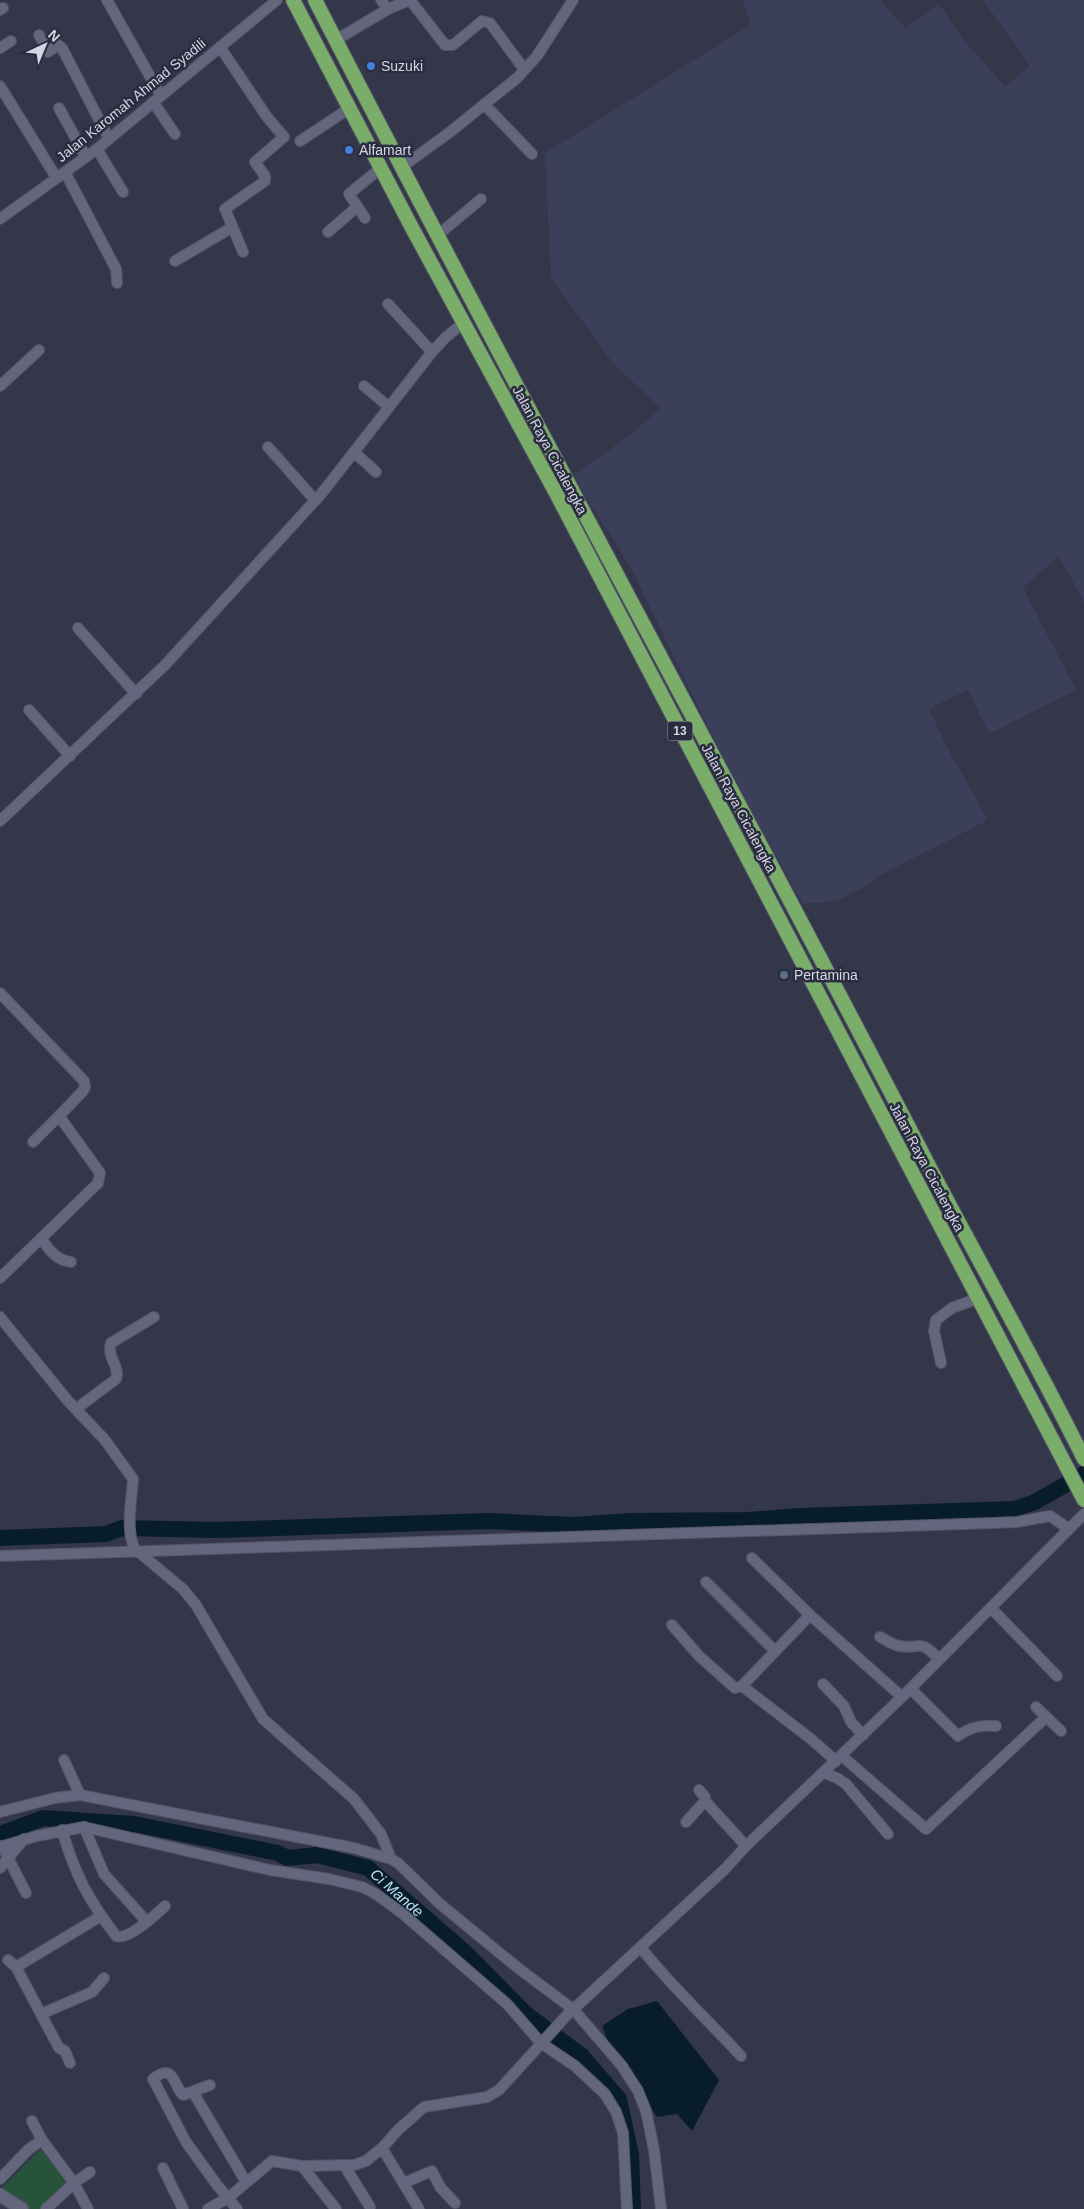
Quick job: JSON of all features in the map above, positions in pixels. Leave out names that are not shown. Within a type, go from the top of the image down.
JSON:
[{"type":"highway","name":"Jalan Raya Cicalengka","points":[[293,0],[382,167],[411,226],[557,495],[1082,1495]]},
{"type":"highway","name":"Jalan Raya Cicalengka","points":[[315,0],[1082,1456]]},
{"type":"highway","points":[[411,226],[429,217]]},
{"type":"street","points":[[108,0],[175,134]]},
{"type":"street","name":"Jalan Karomah Ahmad Syadili","points":[[0,219],[97,149],[277,0]]},
{"type":"street","points":[[381,0],[388,9]]},
{"type":"street","points":[[336,40],[388,9],[410,0],[445,45],[448,46],[453,45],[482,21],[490,23],[524,69]]},
{"type":"street","points":[[402,167],[517,78],[537,56],[573,0]]},
{"type":"street","points":[[39,35],[48,52],[58,45],[62,48],[109,139]]},
{"type":"street","points":[[0,48],[11,41]]},
{"type":"street","points":[[220,47],[284,137],[255,162],[265,176],[265,181],[225,209],[231,228],[243,252]]},
{"type":"street","points":[[2,93],[60,174],[116,269],[117,282]]},
{"type":"street","points":[[484,104],[532,154]]},
{"type":"street","points":[[59,108],[86,157]]},
{"type":"street","points":[[300,141],[350,108]]},
{"type":"street","points":[[97,149],[123,192]]},
{"type":"street","points":[[365,218],[349,194],[382,167]]},
{"type":"street","points":[[438,235],[481,199]]},
{"type":"street","points":[[328,232],[357,207]]},
{"type":"street","points":[[175,261],[231,228]]},
{"type":"street","points":[[388,304],[432,352]]},
{"type":"street","points":[[0,821],[136,694],[315,500],[432,352],[463,323]]},
{"type":"street","points":[[0,386],[39,350]]},
{"type":"street","points":[[364,386],[389,407]]},
{"type":"street","points":[[268,447],[315,500]]},
{"type":"street","points":[[354,452],[376,472]]},
{"type":"street","points":[[78,628],[136,694]]},
{"type":"street","points":[[29,710],[70,756]]},
{"type":"street","points":[[0,994],[84,1081],[85,1087],[83,1091],[33,1142]]},
{"type":"street","points":[[0,1278],[94,1187],[99,1178],[100,1172],[59,1116]]},
{"type":"street","points":[[42,1238],[51,1253],[60,1260],[71,1262]]},
{"type":"street","points":[[941,1363],[934,1331],[936,1320],[952,1308],[979,1298]]},
{"type":"street","points":[[0,1317],[76,1409],[105,1440],[132,1479],[129,1505],[135,1548],[183,1589],[196,1605],[263,1719],[354,1799],[381,1834],[391,1859],[439,1903],[570,2012],[622,2066],[638,2091],[646,2110],[654,2150],[661,2209]]},
{"type":"street","points":[[76,1409],[116,1379],[118,1372],[110,1354],[111,1343],[154,1317]]},
{"type":"street","points":[[208,2209],[228,2198],[272,2161],[302,2166],[354,2165],[366,2161],[382,2148],[399,2128],[424,2107],[487,2097],[499,2090],[570,2012],[725,1869],[746,1846],[839,1759],[1084,1514]]},
{"type":"street","points":[[0,1556],[135,1548],[993,1523],[1017,1522],[1048,1516],[1054,1517],[1069,1529]]},
{"type":"street","points":[[752,1558],[810,1615],[902,1697]]},
{"type":"street","points":[[706,1582],[775,1652]]},
{"type":"street","points":[[991,1608],[1057,1676]]},
{"type":"street","points":[[672,1625],[699,1656],[732,1688],[742,1686],[810,1615]]},
{"type":"street","points":[[880,1637],[897,1646],[920,1644],[926,1646],[940,1660]]},
{"type":"street","points":[[822,1684],[844,1706],[852,1722],[863,1735]]},
{"type":"street","points":[[742,1686],[839,1759],[926,1829],[1046,1717]]},
{"type":"street","points":[[911,1689],[958,1736],[977,1727],[996,1726]]},
{"type":"street","points":[[1036,1707],[1061,1731]]},
{"type":"street","points":[[64,1760],[80,1795]]},
{"type":"street","points":[[824,1773],[838,1778],[846,1784],[888,1834]]},
{"type":"street","points":[[699,1790],[705,1797],[705,1801],[746,1846]]},
{"type":"street","points":[[0,1812],[55,1798],[80,1795],[354,1848],[391,1859]]},
{"type":"street","points":[[686,1822],[705,1801]]},
{"type":"street","points":[[84,1827],[104,1874],[146,1922]]},
{"type":"street","points":[[26,1893],[1,1847],[24,1839],[84,1827],[270,1870],[329,1879],[362,1887],[376,1894],[403,1914],[507,2004],[542,2042],[590,2078],[605,2094],[616,2112],[623,2133],[627,2209]]},
{"type":"street","points":[[62,1830],[78,1879],[116,1936],[122,1938],[165,1906]]},
{"type":"street","points":[[0,1868],[24,1839]]},
{"type":"street","points":[[70,2063],[64,2051],[59,2048],[12,1964],[101,1916]]},
{"type":"street","points":[[641,1948],[676,1990],[701,2013],[741,2056]]},
{"type":"street","points":[[41,2014],[92,1992],[104,1978]]},
{"type":"street","points":[[210,2085],[183,2095],[174,2078],[169,2073],[154,2079],[186,2142],[237,2209]]},
{"type":"street","points":[[193,2092],[246,2182]]},
{"type":"street","points":[[32,2122],[42,2140],[74,2183],[88,2209]]},
{"type":"street","points":[[0,2179],[30,2148],[42,2140]]},
{"type":"street","points":[[382,2148],[418,2209]]},
{"type":"street","points":[[344,2165],[370,2207]]},
{"type":"street","points":[[302,2166],[331,2207]]},
{"type":"street","points":[[163,2168],[183,2209]]},
{"type":"street","points":[[404,2183],[432,2171],[440,2187],[455,2203]]},
{"type":"street","points":[[46,2209],[74,2183],[90,2172]]},
{"type":"street","points":[[0,2195],[22,2209]]},
{"type":"shaded area","points":[[743,0],[880,0],[905,28],[939,4],[962,38],[1005,87],[1030,66],[983,0],[1084,0],[1084,602],[1059,556],[1023,588],[1076,690],[989,734],[968,690],[929,709],[948,749],[988,820],[877,877],[868,885],[837,901],[803,904],[751,811],[708,727],[630,566],[573,476],[633,433],[660,408],[612,362],[551,278],[545,153],[750,25]]},
{"type":"shaded area","points":[[657,2001],[719,2080],[692,2131],[677,2114],[657,2117],[608,2041],[602,2026],[628,2009]]},
{"type":"green space","points":[[41,2149],[67,2184],[43,2209],[30,2209],[0,2190]]},
{"type":"waterway","points":[[0,1538],[106,1534],[122,1528],[217,1530],[489,1521],[573,1525],[631,1521],[749,1520],[800,1516],[1015,1509],[1035,1502],[1084,1474]]},
{"type":"waterway","name":"Ci Mande","points":[[0,1834],[43,1818],[134,1824],[278,1853],[287,1858],[317,1855],[368,1868],[465,1952],[526,2014],[582,2056],[619,2099],[631,2155],[633,2209]]},
{"type":"place","name":"Suzuki","points":[[371,66]]},
{"type":"place","name":"Alfamart","points":[[349,150]]},
{"type":"place","name":"Pertamina","points":[[784,975]]}]
